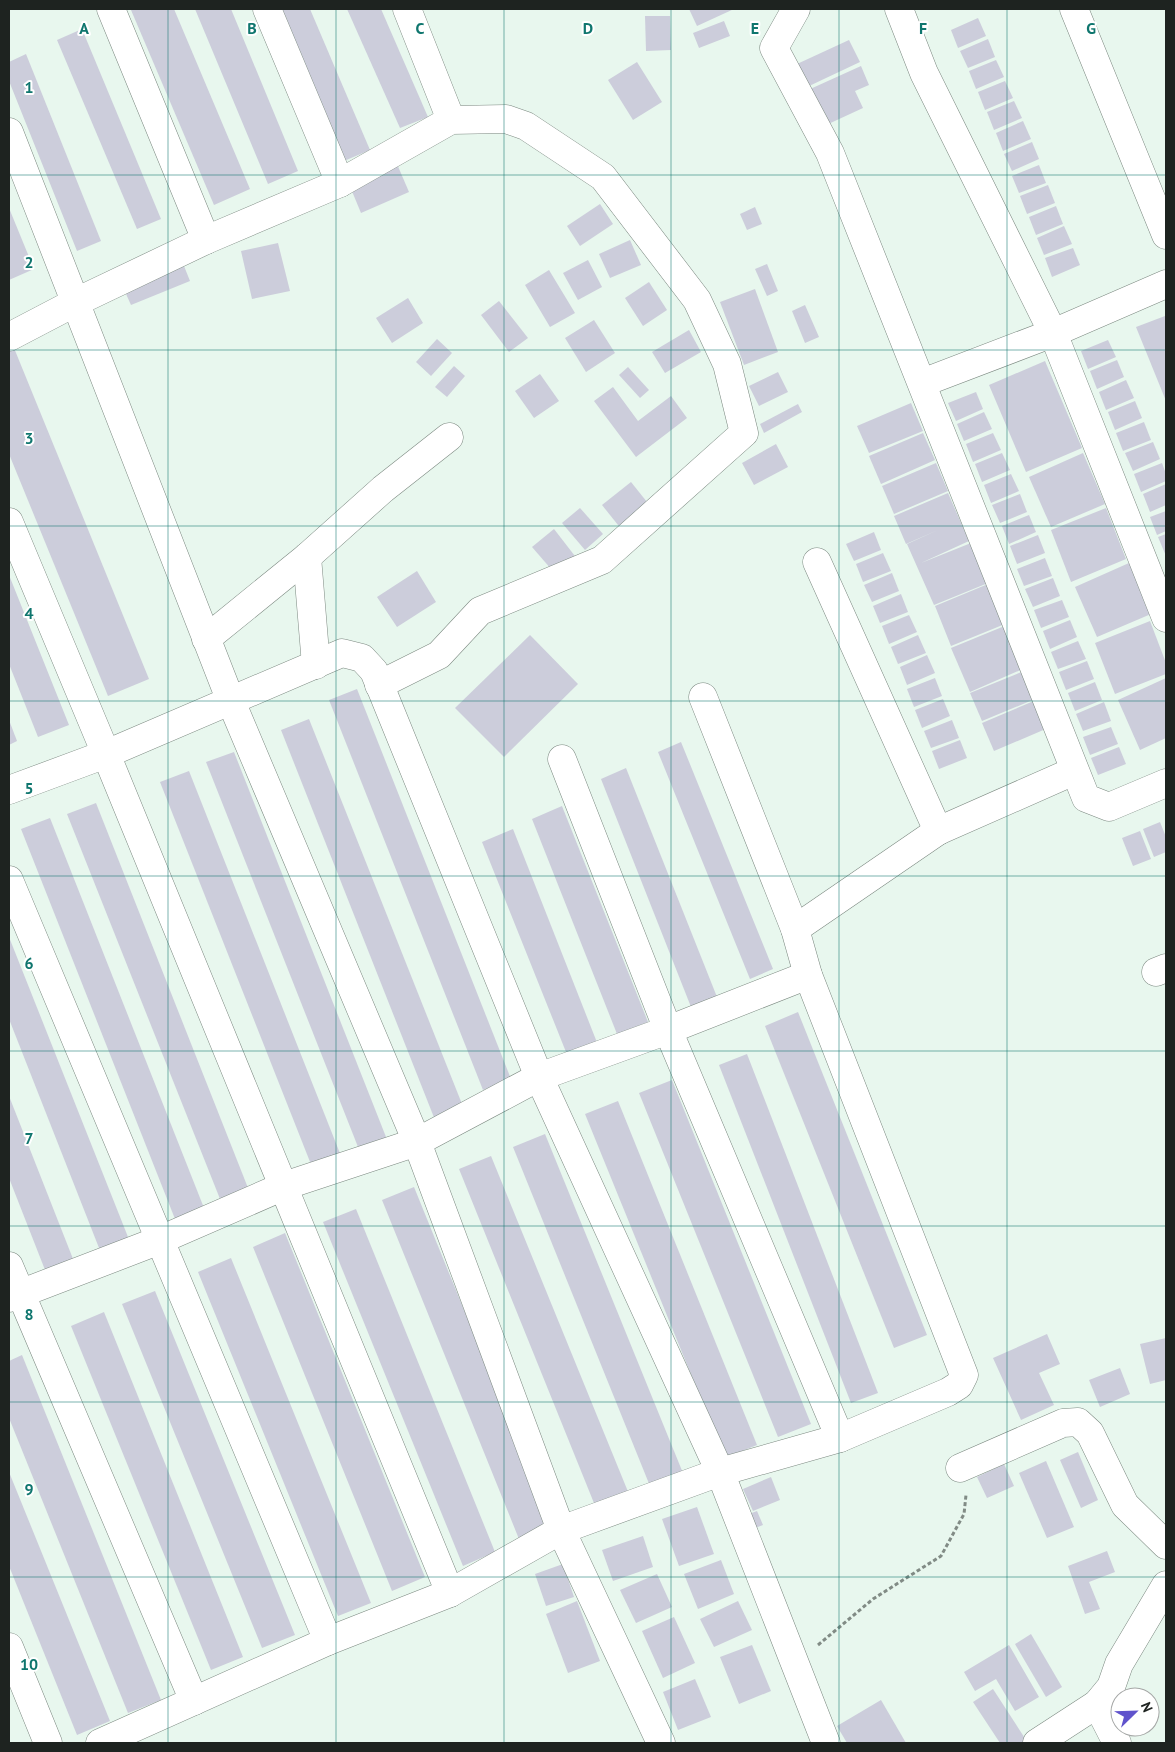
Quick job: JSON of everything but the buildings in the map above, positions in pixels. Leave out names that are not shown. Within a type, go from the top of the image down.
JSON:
[{"type":"street","points":[[111,9],[206,240]]},
{"type":"street","points":[[267,9],[340,183]]},
{"type":"street","points":[[407,9],[451,120]]},
{"type":"street","points":[[796,9],[774,48],[830,153],[1086,798],[1109,807],[1166,783]]},
{"type":"street","points":[[900,9],[924,73],[1053,334],[1166,618]]},
{"type":"street","points":[[1074,9],[1166,235]]},
{"type":"street","points":[[9,337],[74,302],[206,240],[340,183],[451,120],[506,119],[526,126],[603,178],[697,300],[727,364],[744,433],[602,560],[480,611],[439,655],[379,686]]},
{"type":"street","points":[[9,132],[230,699],[417,1142],[561,1530],[661,1743]]},
{"type":"street","points":[[922,383],[1053,334],[1166,284]]},
{"type":"street","points":[[206,639],[307,557],[383,489],[449,437]]},
{"type":"street","points":[[9,522],[450,1593]]},
{"type":"street","points":[[307,557],[316,665]]},
{"type":"street","points":[[817,562],[938,831]]},
{"type":"street","points":[[9,790],[106,754],[230,699],[342,653],[362,658],[374,671],[540,1077],[720,1472],[826,1743]]},
{"type":"street","points":[[100,1743],[328,1641],[450,1593],[561,1530],[720,1472],[840,1438],[948,1392],[959,1385],[964,1374],[808,975],[795,929],[703,697]]},
{"type":"street","points":[[562,759],[668,1030],[840,1438]]},
{"type":"street","points":[[795,929],[938,831],[1074,771]]},
{"type":"street","points":[[9,880],[328,1641]]},
{"type":"street","points":[[14,1296],[160,1240],[284,1186],[417,1142],[540,1077],[668,1030],[808,975]]},
{"type":"street","points":[[9,1266],[14,1296],[194,1701]]},
{"type":"street","points":[[960,1468],[1063,1423],[1078,1422],[1090,1433],[1125,1505],[1166,1546]]},
{"type":"street","points":[[1037,1743],[1097,1704],[1111,1687],[1119,1664],[1166,1585]]},
{"type":"street","points":[[9,1646],[48,1743]]},
{"type":"street","points":[[1097,1704],[1117,1743]]},
{"type":"path","points":[[795,1665],[873,1599],[941,1556],[964,1514],[966,1493],[960,1468]]}]
